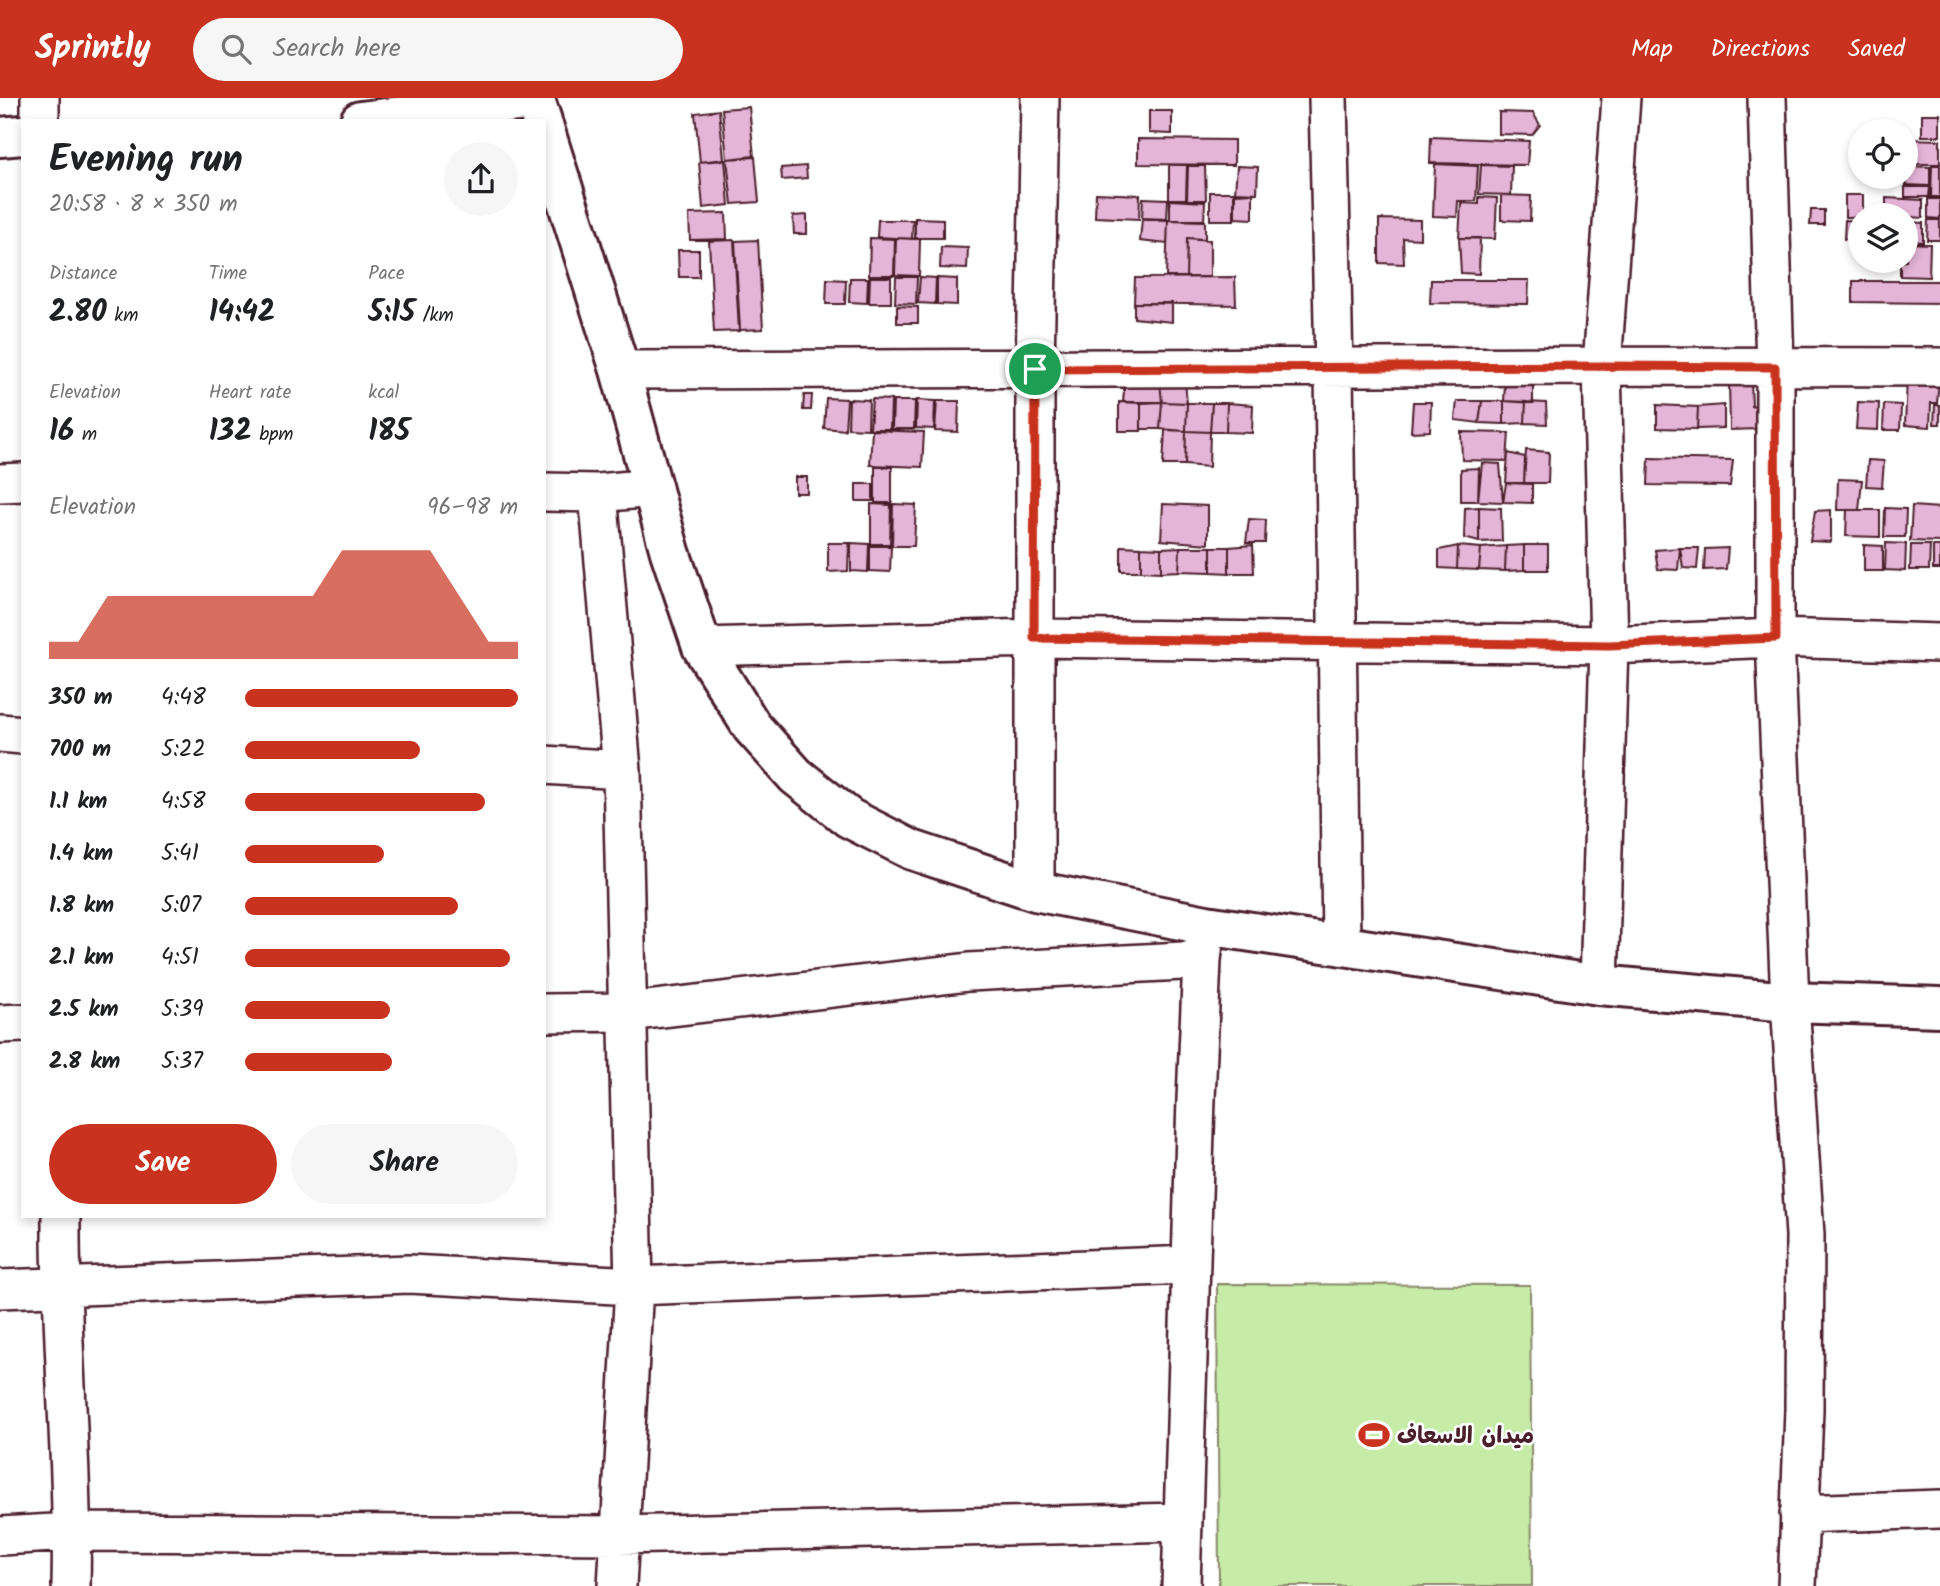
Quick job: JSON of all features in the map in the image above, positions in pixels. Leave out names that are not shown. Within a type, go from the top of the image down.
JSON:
[{"type":"highway","points":[[401,119],[545,112],[670,552],[702,647],[752,727],[796,776],[849,818],[912,850],[1204,943],[1341,946],[1599,985],[1790,1002],[1940,1007]]},
{"type":"highway","points":[[0,137],[21,135]]},
{"type":"street","points":[[40,98],[40,119]]},
{"type":"street","points":[[1035,891],[1035,369],[1040,98]]},
{"type":"street","points":[[1328,98],[1341,946]]},
{"type":"street","points":[[1599,985],[1609,645],[1602,366],[1621,98]]},
{"type":"street","points":[[1767,98],[1775,367],[1776,638],[1790,1002],[1805,1235],[1804,1410],[1797,1586]]},
{"type":"street","points":[[620,370],[1940,367]]},
{"type":"street","points":[[0,483],[21,482]]},
{"type":"street","points":[[546,492],[598,493],[653,488]]},
{"type":"street","points":[[598,493],[622,770],[634,1286],[617,1586]]},
{"type":"street","points":[[702,647],[1034,638],[1609,645],[1776,638],[1940,643]]},
{"type":"street","points":[[0,733],[21,734]]},
{"type":"street","points":[[546,765],[622,770]]},
{"type":"street","points":[[546,1013],[628,1012],[1204,943],[1181,1586]]},
{"type":"street","points":[[0,1024],[21,1023]]},
{"type":"street","points":[[61,1218],[60,1286],[72,1532],[71,1586]]},
{"type":"street","points":[[0,1289],[409,1274],[634,1286],[1191,1265]]},
{"type":"street","points":[[1799,1514],[1940,1509]]},
{"type":"street","points":[[0,1536],[72,1532],[618,1535],[1182,1522]]},
{"type":"green space","name":"ميدان الاسعاف","points":[[1217,1284],[1530,1285],[1532,1586],[1219,1586]]},
{"type":"building","points":[[749,107],[754,156],[727,159],[722,109]]},
{"type":"building","points":[[719,110],[724,159],[700,162],[695,113]]},
{"type":"building","points":[[1149,111],[1172,111],[1172,134],[1149,133]]},
{"type":"building","points":[[1499,112],[1533,113],[1540,125],[1532,135],[1499,134]]},
{"type":"building","points":[[1922,114],[1940,114],[1940,136],[1922,136]]},
{"type":"building","points":[[1431,137],[1529,141],[1527,165],[1430,163]]},
{"type":"building","points":[[1138,139],[1234,140],[1234,165],[1138,164]]},
{"type":"building","points":[[1918,139],[1940,140],[1940,164],[1918,164]]},
{"type":"building","points":[[755,157],[759,202],[732,204],[727,159]]},
{"type":"building","points":[[725,160],[729,205],[703,208],[699,162]]},
{"type":"building","points":[[1435,164],[1478,166],[1476,201],[1458,201],[1457,217],[1433,216]]},
{"type":"building","points":[[1169,165],[1187,165],[1186,199],[1169,199]]},
{"type":"building","points":[[1481,165],[1512,166],[1511,195],[1479,194]]},
{"type":"building","points":[[1932,165],[1940,165],[1940,197],[1931,197]]},
{"type":"building","points":[[806,166],[807,178],[782,180],[781,168]]},
{"type":"building","points":[[1188,166],[1205,166],[1206,200],[1187,200]]},
{"type":"building","points":[[1237,166],[1258,167],[1257,193],[1235,192]]},
{"type":"building","points":[[1918,166],[1930,167],[1930,186],[1918,186]]},
{"type":"building","points":[[1930,187],[1929,197],[1905,197],[1905,189]]},
{"type":"building","points":[[1210,192],[1234,192],[1234,220],[1210,220]]},
{"type":"building","points":[[1096,193],[1140,195],[1139,219],[1095,217]]},
{"type":"building","points":[[1253,193],[1253,219],[1235,218],[1235,194]]},
{"type":"building","points":[[1501,195],[1531,196],[1530,221],[1501,220]]},
{"type":"building","points":[[1845,195],[1863,195],[1863,203],[1848,203],[1848,217],[1845,217]]},
{"type":"building","points":[[1479,197],[1497,198],[1495,239],[1459,238],[1461,203],[1479,204]]},
{"type":"building","points":[[1143,198],[1168,199],[1167,219],[1142,218]]},
{"type":"building","points":[[1886,198],[1923,200],[1923,218],[1918,218],[1918,203],[1886,203]]},
{"type":"building","points":[[1928,199],[1940,199],[1940,219],[1928,218]]},
{"type":"building","points":[[1170,200],[1205,202],[1204,220],[1170,220]]},
{"type":"building","points":[[1811,210],[1824,210],[1824,225],[1810,225]]},
{"type":"building","points":[[726,213],[727,239],[690,240],[689,214]]},
{"type":"building","points":[[807,215],[807,234],[794,234],[793,216]]},
{"type":"building","points":[[915,218],[943,219],[943,238],[915,238]]},
{"type":"building","points":[[1142,219],[1168,220],[1167,244],[1140,241]]},
{"type":"building","points":[[1379,219],[1420,220],[1420,239],[1403,238],[1404,264],[1379,263]]},
{"type":"building","points":[[878,220],[913,220],[912,239],[877,237]]},
{"type":"building","points":[[1168,220],[1205,221],[1205,239],[1187,238],[1186,277],[1166,277]]},
{"type":"building","points":[[1845,220],[1848,220],[1848,239],[1844,239]]},
{"type":"building","points":[[1928,220],[1940,220],[1940,240],[1927,240]]},
{"type":"building","points":[[1918,223],[1923,223],[1923,242],[1918,242]]},
{"type":"building","points":[[870,238],[895,239],[894,275],[869,275]]},
{"type":"building","points":[[896,238],[920,239],[919,276],[895,275]]},
{"type":"building","points":[[1187,238],[1210,240],[1210,277],[1186,277]]},
{"type":"building","points":[[1459,238],[1480,238],[1479,274],[1461,273]]},
{"type":"building","points":[[734,240],[739,331],[714,332],[709,241]]},
{"type":"building","points":[[758,240],[763,329],[740,330],[735,241]]},
{"type":"building","points":[[1918,244],[1930,244],[1929,277],[1900,276],[1900,273],[1918,273]]},
{"type":"building","points":[[941,247],[968,248],[967,269],[940,268]]},
{"type":"building","points":[[678,250],[699,250],[699,277],[679,277]]},
{"type":"building","points":[[870,277],[891,277],[891,303],[869,303]]},
{"type":"building","points":[[896,277],[917,277],[916,304],[895,303]]},
{"type":"building","points":[[920,277],[936,278],[935,304],[918,303]]},
{"type":"building","points":[[1235,277],[1236,305],[1134,303],[1135,278]]},
{"type":"building","points":[[850,278],[868,278],[867,303],[849,302]]},
{"type":"building","points":[[937,278],[957,279],[957,305],[937,304]]},
{"type":"building","points":[[827,279],[846,280],[845,304],[826,304]]},
{"type":"building","points":[[1431,280],[1529,280],[1528,304],[1430,303]]},
{"type":"building","points":[[1853,281],[1940,281],[1940,303],[1853,302]]},
{"type":"building","points":[[1134,303],[1172,303],[1172,322],[1134,318]]},
{"type":"building","points":[[897,306],[918,307],[918,323],[897,323]]},
{"type":"building","points":[[1907,378],[1939,380],[1937,403],[1931,403],[1930,427],[1905,425]]},
{"type":"building","points":[[1125,380],[1160,382],[1162,402],[1123,402]]},
{"type":"building","points":[[1729,380],[1751,382],[1752,406],[1759,409],[1758,429],[1730,430]]},
{"type":"building","points":[[1185,381],[1187,403],[1162,402],[1160,382]]},
{"type":"building","points":[[1505,383],[1533,384],[1533,403],[1504,401]]},
{"type":"building","points":[[804,395],[812,395],[811,410],[803,410]]},
{"type":"building","points":[[826,398],[847,399],[845,430],[824,428]]},
{"type":"building","points":[[849,399],[869,400],[868,429],[848,428]]},
{"type":"building","points":[[872,399],[891,400],[890,429],[870,429]]},
{"type":"building","points":[[917,400],[935,401],[934,429],[916,428]]},
{"type":"building","points":[[893,401],[915,401],[914,429],[892,429]]},
{"type":"building","points":[[937,401],[959,401],[958,432],[935,431]]},
{"type":"building","points":[[1457,401],[1482,401],[1479,423],[1455,420]]},
{"type":"building","points":[[1482,401],[1504,401],[1504,424],[1479,423]]},
{"type":"building","points":[[1504,401],[1526,402],[1525,423],[1504,424]]},
{"type":"building","points":[[1119,402],[1141,403],[1141,431],[1119,431]]},
{"type":"building","points":[[1162,402],[1187,403],[1186,431],[1160,429]]},
{"type":"building","points":[[1162,402],[1160,429],[1141,429],[1141,403]]},
{"type":"building","points":[[1413,402],[1431,402],[1430,431],[1411,432]]},
{"type":"building","points":[[1526,402],[1546,403],[1547,424],[1525,423]]},
{"type":"building","points":[[1858,402],[1879,403],[1878,430],[1856,429]]},
{"type":"building","points":[[1187,403],[1212,403],[1210,432],[1186,431]]},
{"type":"building","points":[[1212,403],[1227,403],[1226,432],[1210,432]]},
{"type":"building","points":[[1227,403],[1253,405],[1252,433],[1226,432]]},
{"type":"building","points":[[1884,404],[1901,405],[1900,430],[1883,430]]},
{"type":"building","points":[[1657,405],[1698,407],[1697,429],[1657,428]]},
{"type":"building","points":[[1724,405],[1724,428],[1697,429],[1698,407]]},
{"type":"building","points":[[1935,405],[1940,405],[1940,424],[1934,424]]},
{"type":"building","points":[[872,430],[924,432],[922,467],[870,465]]},
{"type":"building","points":[[1165,430],[1186,431],[1185,465],[1163,465]]},
{"type":"building","points":[[1186,431],[1210,432],[1209,467],[1185,465]]},
{"type":"building","points":[[1461,432],[1509,433],[1507,461],[1462,460]]},
{"type":"building","points":[[1526,450],[1549,452],[1548,483],[1524,483]]},
{"type":"building","points":[[1508,453],[1525,457],[1524,483],[1506,483]]},
{"type":"building","points":[[1649,458],[1733,460],[1730,486],[1648,485]]},
{"type":"building","points":[[1868,460],[1884,461],[1882,487],[1866,486]]},
{"type":"building","points":[[1482,463],[1500,464],[1503,502],[1478,501]]},
{"type":"building","points":[[875,467],[892,467],[892,503],[875,503]]},
{"type":"building","points":[[1479,468],[1478,501],[1461,501],[1461,469]]},
{"type":"building","points":[[795,477],[807,477],[807,493],[795,493]]},
{"type":"building","points":[[1838,479],[1862,480],[1859,510],[1837,510]]},
{"type":"building","points":[[1506,483],[1532,484],[1532,503],[1503,502]]},
{"type":"building","points":[[856,484],[873,484],[873,501],[856,501]]},
{"type":"building","points":[[871,504],[891,505],[890,544],[871,544]]},
{"type":"building","points":[[893,504],[916,505],[914,546],[892,546]]},
{"type":"building","points":[[1163,504],[1208,506],[1208,544],[1161,540]]},
{"type":"building","points":[[1912,506],[1940,508],[1940,542],[1910,541]]},
{"type":"building","points":[[1479,507],[1501,508],[1502,541],[1479,542]]},
{"type":"building","points":[[1479,507],[1479,542],[1464,538],[1465,508]]},
{"type":"building","points":[[1885,508],[1906,509],[1905,537],[1884,537]]},
{"type":"building","points":[[1831,510],[1831,542],[1810,541],[1815,511]]},
{"type":"building","points":[[1847,510],[1880,510],[1880,537],[1846,536]]},
{"type":"building","points":[[1249,519],[1266,520],[1265,543],[1246,543]]},
{"type":"building","points":[[828,543],[849,543],[848,571],[828,572]]},
{"type":"building","points":[[851,543],[869,544],[868,572],[851,571]]},
{"type":"building","points":[[1886,543],[1906,544],[1905,571],[1885,570]]},
{"type":"building","points":[[1253,545],[1254,573],[1229,573],[1229,547]]},
{"type":"building","points":[[1524,545],[1548,545],[1548,570],[1524,570]]},
{"type":"building","points":[[1524,545],[1524,570],[1505,571],[1506,546]]},
{"type":"building","points":[[1864,545],[1883,546],[1883,571],[1864,571]]},
{"type":"building","points":[[1911,545],[1930,545],[1929,570],[1910,570]]},
{"type":"building","points":[[870,546],[891,546],[890,572],[870,571]]},
{"type":"building","points":[[1121,546],[1141,547],[1141,571],[1121,571]]},
{"type":"building","points":[[1458,546],[1481,548],[1479,570],[1457,569]]},
{"type":"building","points":[[1458,546],[1457,569],[1439,568],[1439,550]]},
{"type":"building","points":[[1506,546],[1505,571],[1479,570],[1481,548]]},
{"type":"building","points":[[1933,546],[1940,546],[1940,569],[1933,569]]},
{"type":"building","points":[[1141,547],[1161,548],[1161,572],[1141,571]]},
{"type":"building","points":[[1180,547],[1179,571],[1161,572],[1161,548]]},
{"type":"building","points":[[1180,547],[1211,547],[1211,572],[1179,571]]},
{"type":"building","points":[[1211,547],[1229,547],[1229,573],[1211,572]]},
{"type":"building","points":[[1680,548],[1699,548],[1697,569],[1683,568]]},
{"type":"building","points":[[1680,548],[1678,570],[1658,569],[1655,550]]},
{"type":"building","points":[[1728,548],[1726,569],[1704,570],[1705,549]]},
{"type":"place","name":"ميدان الاسعاف","points":[[1374,1435]]},
{"type":"route","points":[[1775,367],[1776,638],[1609,645],[1034,638],[1035,369],[1775,367]]}]
